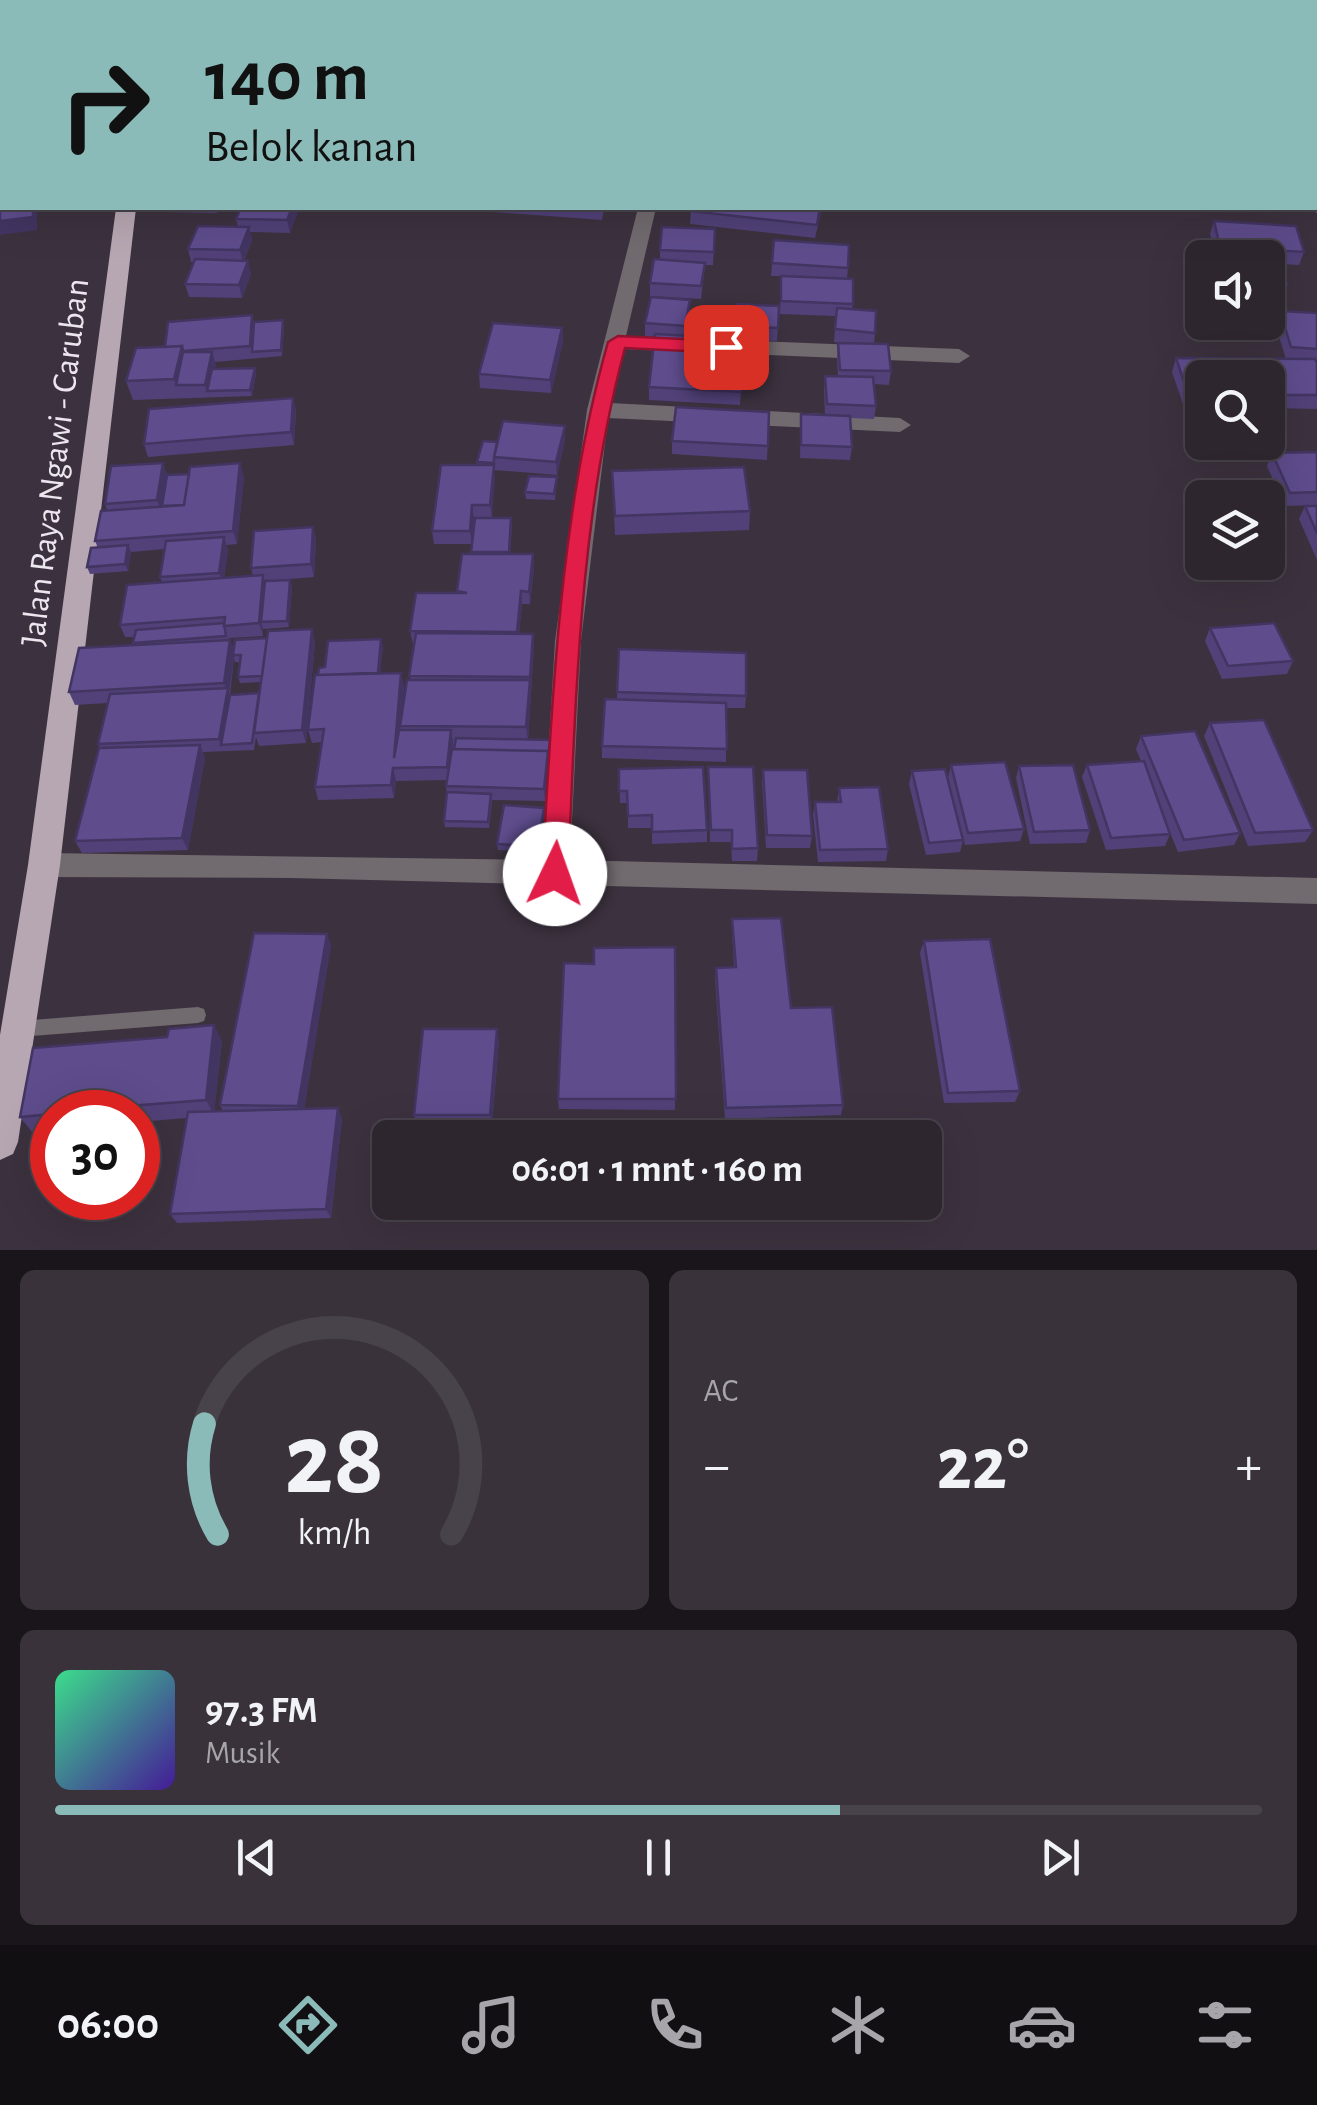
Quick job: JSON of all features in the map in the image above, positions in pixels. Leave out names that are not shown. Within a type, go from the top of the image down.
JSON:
[{"type":"highway","name":"Jalan Raya Ngawi - Caruban","points":[[0,1142],[42,876],[126,210]]},
{"type":"street","points":[[555,874],[568,641],[598,410],[618,342],[647,210]]},
{"type":"street","points":[[618,342],[959,356]]},
{"type":"street","points":[[598,410],[900,425]]},
{"type":"street","points":[[42,876],[555,874],[1317,891]]},
{"type":"lane","points":[[18,1030],[198,1015]]},
{"type":"building","points":[[0,210],[33,210],[33,217],[0,221]]},
{"type":"building","points":[[240,210],[291,210],[287,220],[236,219]]},
{"type":"building","points":[[690,210],[820,210],[817,225]]},
{"type":"building","points":[[1214,221],[1296,226],[1304,252],[1285,251],[1285,240],[1218,240]]},
{"type":"building","points":[[198,226],[249,227],[240,250],[188,249]]},
{"type":"building","points":[[662,227],[715,229],[714,252],[660,250]]},
{"type":"building","points":[[774,240],[849,245],[848,268],[772,263]]},
{"type":"building","points":[[195,259],[248,261],[239,285],[185,284]]},
{"type":"building","points":[[654,259],[705,263],[701,286],[650,283]]},
{"type":"building","points":[[781,276],[853,279],[853,304],[781,301]]},
{"type":"building","points":[[651,297],[690,300],[685,326],[645,323]]},
{"type":"building","points":[[737,304],[779,306],[778,328],[736,326]]},
{"type":"building","points":[[837,308],[876,311],[875,333],[835,329]]},
{"type":"building","points":[[1285,311],[1317,313],[1317,349],[1291,347]]},
{"type":"building","points":[[252,315],[250,346],[183,351],[182,346],[165,347],[168,322]]},
{"type":"building","points":[[283,320],[281,350],[252,352],[254,322]]},
{"type":"building","points":[[493,323],[562,328],[550,380],[479,374]]},
{"type":"building","points":[[655,334],[744,339],[741,392],[649,387]]},
{"type":"building","points":[[838,343],[888,344],[891,371],[840,370]]},
{"type":"building","points":[[182,346],[174,379],[126,381],[136,348]]},
{"type":"building","points":[[183,352],[212,352],[205,385],[176,385]]},
{"type":"building","points":[[1176,358],[1315,359],[1317,363],[1317,395],[1285,395],[1285,360],[1185,360],[1185,385]]},
{"type":"building","points":[[255,368],[250,390],[207,391],[212,369]]},
{"type":"building","points":[[825,376],[873,377],[876,406],[827,404]]},
{"type":"building","points":[[293,398],[291,432],[144,444],[149,409]]},
{"type":"building","points":[[676,407],[769,412],[768,446],[672,441]]},
{"type":"building","points":[[801,414],[850,416],[852,447],[801,445]]},
{"type":"building","points":[[503,421],[565,426],[556,462],[494,457]]},
{"type":"building","points":[[483,441],[497,442],[494,463],[477,462]]},
{"type":"building","points":[[1317,452],[1317,492],[1290,493],[1275,460],[1285,460],[1285,453]]},
{"type":"building","points":[[163,463],[157,500],[105,504],[111,466]]},
{"type":"building","points":[[240,463],[233,531],[95,541],[101,511],[184,505],[190,467]]},
{"type":"building","points":[[441,465],[494,465],[490,505],[472,505],[470,531],[432,531]]},
{"type":"building","points":[[744,467],[750,511],[615,516],[612,471]]},
{"type":"building","points":[[189,474],[184,505],[162,506],[167,475]]},
{"type":"building","points":[[529,476],[557,477],[554,494],[525,492]]},
{"type":"building","points":[[1305,506],[1317,506],[1317,533]]},
{"type":"building","points":[[475,518],[511,518],[509,552],[471,552]]},
{"type":"building","points":[[313,527],[311,564],[251,568],[254,531]]},
{"type":"building","points":[[224,537],[219,573],[160,577],[166,541]]},
{"type":"building","points":[[128,545],[125,564],[87,567],[91,548]]},
{"type":"building","points":[[462,554],[533,554],[529,592],[521,591],[517,632],[410,631],[416,593],[467,593],[457,591]]},
{"type":"building","points":[[263,575],[259,623],[224,626],[225,617],[120,625],[127,585]]},
{"type":"building","points":[[290,580],[287,621],[261,622],[265,581]]},
{"type":"building","points":[[224,623],[226,636],[133,643],[136,630]]},
{"type":"building","points":[[1274,623],[1293,661],[1228,666],[1210,628]]},
{"type":"building","points":[[312,629],[302,730],[254,733],[268,631]]},
{"type":"building","points":[[416,633],[533,634],[530,677],[409,676]]},
{"type":"building","points":[[267,638],[262,676],[238,677],[241,655],[233,655],[235,640]]},
{"type":"building","points":[[381,639],[378,673],[318,675],[319,668],[325,667],[328,641]]},
{"type":"building","points":[[230,640],[224,683],[69,692],[79,648]]},
{"type":"building","points":[[619,649],[746,653],[746,696],[617,692]]},
{"type":"building","points":[[401,673],[394,758],[399,730],[451,730],[447,767],[393,768],[391,785],[315,787],[324,729],[308,730],[315,675]]},
{"type":"building","points":[[407,680],[530,680],[526,727],[400,726]]},
{"type":"building","points":[[228,688],[219,739],[98,744],[110,694]]},
{"type":"building","points":[[259,693],[252,743],[221,745],[230,695]]},
{"type":"building","points":[[605,699],[726,703],[727,749],[602,746]]},
{"type":"building","points":[[1264,720],[1313,830],[1255,833],[1210,723]]},
{"type":"building","points":[[1195,731],[1240,833],[1184,840],[1141,736]]},
{"type":"building","points":[[456,738],[550,740],[548,757],[548,751],[454,749]]},
{"type":"building","points":[[200,745],[182,838],[75,841],[99,748]]},
{"type":"building","points":[[452,749],[548,751],[544,789],[446,786]]},
{"type":"building","points":[[1144,761],[1170,834],[1111,838],[1087,765]]},
{"type":"building","points":[[1005,762],[1024,829],[968,833],[951,765]]},
{"type":"building","points":[[1073,765],[1090,830],[1034,832],[1019,766]]},
{"type":"building","points":[[703,767],[707,830],[652,832],[652,815],[628,816],[627,791],[619,791],[619,769]]},
{"type":"building","points":[[708,767],[753,767],[758,848],[732,849],[732,830],[711,830]]},
{"type":"building","points":[[945,769],[963,840],[929,843],[912,771]]},
{"type":"building","points":[[763,770],[807,770],[812,836],[767,835]]},
{"type":"building","points":[[879,787],[888,849],[820,850],[815,802],[841,802],[839,788]]},
{"type":"building","points":[[447,792],[491,794],[488,822],[444,821]]},
{"type":"building","points":[[504,805],[544,808],[538,846],[497,844]]},
{"type":"building","points":[[781,918],[791,1008],[832,1007],[843,1105],[726,1108],[716,968],[736,967],[732,919]]},
{"type":"building","points":[[254,933],[327,934],[298,1106],[220,1105]]},
{"type":"building","points":[[990,939],[1020,1091],[948,1093],[924,941]]},
{"type":"building","points":[[675,947],[676,1099],[558,1099],[564,963],[594,964],[594,948]]},
{"type":"building","points":[[214,1025],[206,1100],[160,1104],[160,1090],[30,1090],[30,1116],[20,1117],[33,1048],[167,1037],[169,1029]]},
{"type":"building","points":[[423,1029],[497,1029],[490,1115],[414,1115]]},
{"type":"building","points":[[338,1108],[326,1209],[170,1214],[188,1112]]},
{"type":"route","points":[[555,874],[568,641],[598,410],[618,342],[726,347]]}]
